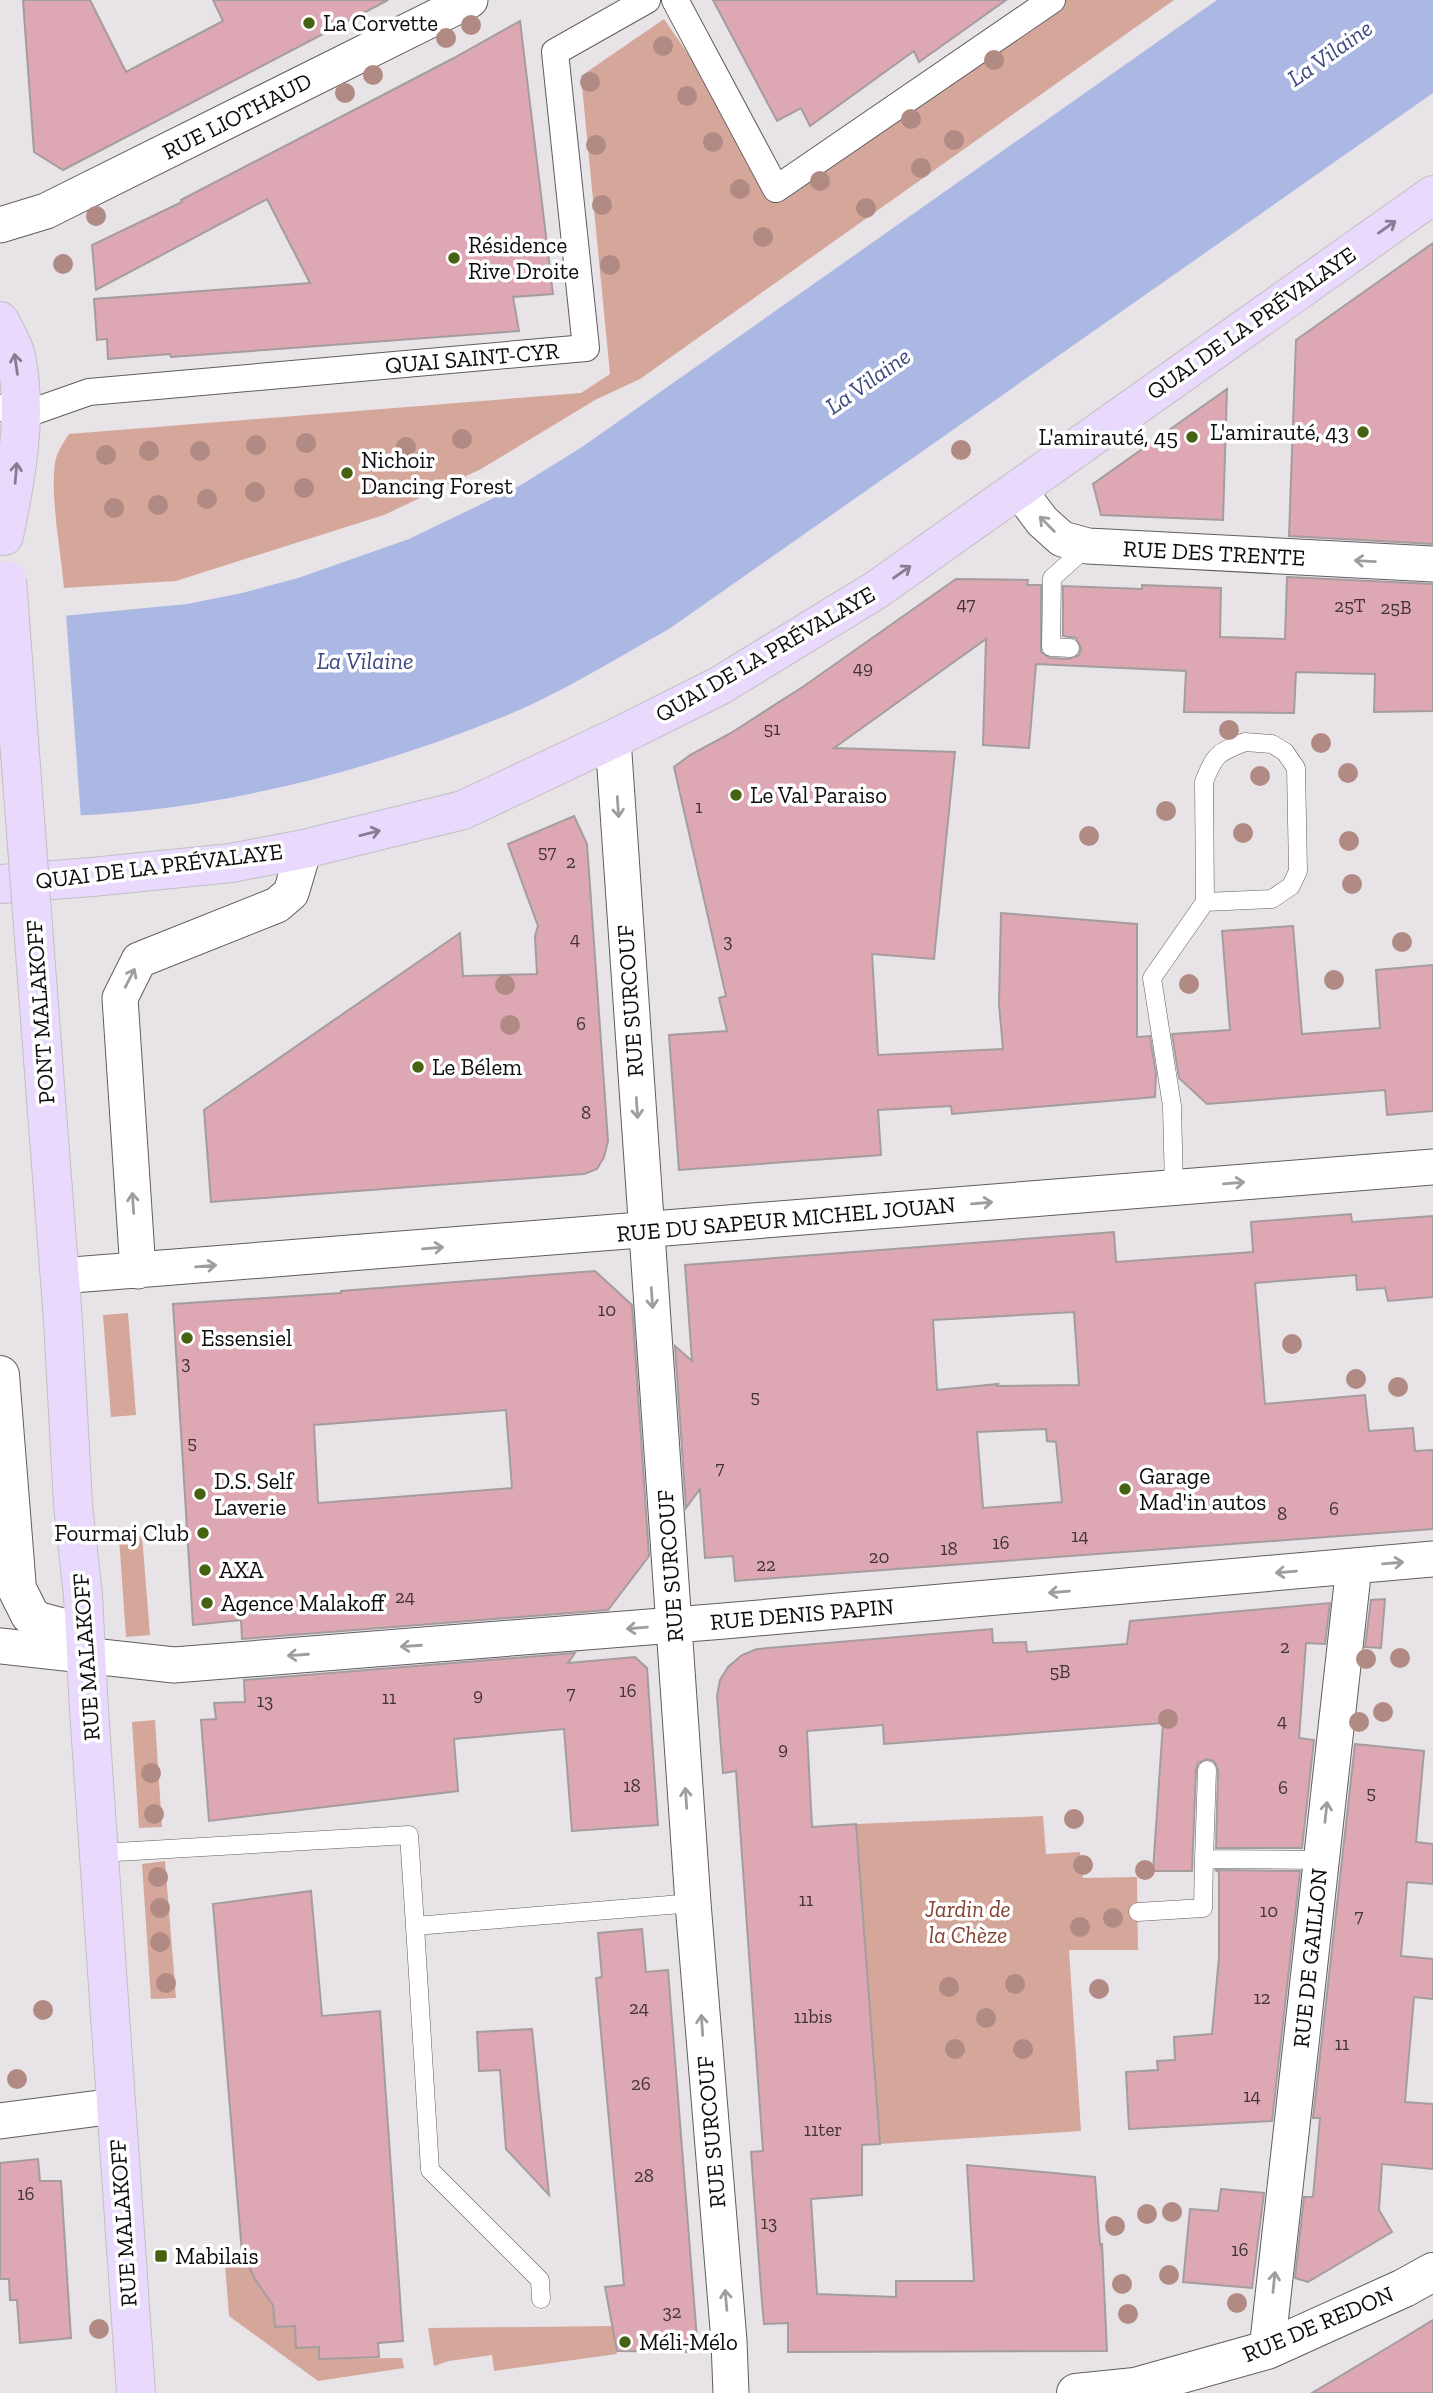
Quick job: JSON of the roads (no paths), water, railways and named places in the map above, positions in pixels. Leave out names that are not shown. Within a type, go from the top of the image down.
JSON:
[{"type":"main road","name":"QUAI DE LA PRÉVALAYE","points":[[0,884],[231,863],[304,849],[463,810],[613,739],[719,686],[876,590],[1433,195]]},
{"type":"main road","name":"PONT MALAKOFF","points":[[0,321],[15,354],[11,409],[15,485],[2,522],[60,1276]]},
{"type":"main road","name":"RUE MALAKOFF","points":[[60,1276],[74,1505],[87,1655],[114,2106],[136,2393]]},
{"type":"street","name":"RUE LIOTHAUD","points":[[0,225],[46,211],[470,0]]},
{"type":"street","name":"QUAI SAINT-CYR","points":[[11,409],[35,411],[89,393],[586,348],[555,52],[648,0]]},
{"type":"street","points":[[675,0],[776,189],[1052,0]]},
{"type":"street","name":"RUE DES TRENTE","points":[[1018,489],[1042,521],[1062,539],[1088,546],[1433,564]]},
{"type":"street","name":"RUE SURCOUF","points":[[613,739],[673,1625],[731,2393]]},
{"type":"street","points":[[60,1276],[138,1271],[120,998],[139,960],[277,905],[291,893],[304,849]]},
{"type":"street","name":"RUE DU SAPEUR MICHEL JOUAN","points":[[138,1271],[1433,1167]]},
{"type":"street","points":[[0,1375],[17,1589],[11,1616],[0,1627]]},
{"type":"street","name":"RUE DENIS PAPIN","points":[[0,1646],[174,1665],[1433,1559]]},
{"type":"street","name":"RUE DE GAILLON","points":[[1267,2350],[1354,1566]]},
{"type":"street","points":[[17,1589],[30,1615],[38,1621],[68,1629],[87,1655]]},
{"type":"street","points":[[0,2120],[114,2106]]},
{"type":"street","name":"RUE DE REDON","points":[[1076,2393],[1097,2393],[1135,2387],[1267,2350],[1404,2288],[1433,2272]]},
{"type":"lane","points":[[1070,648],[1051,647],[1052,578],[1088,546]]},
{"type":"lane","points":[[1174,1188],[1172,1106],[1152,978],[1205,902],[1204,782],[1211,764],[1223,750],[1245,742],[1272,744],[1285,752],[1296,768],[1298,871],[1291,886],[1272,899],[1205,902]]},
{"type":"lane","points":[[1138,1912],[1203,1908],[1208,1770]]},
{"type":"lane","points":[[99,1853],[410,1835],[430,2170],[540,2280],[541,2299]]},
{"type":"lane","points":[[1204,1858],[1321,1860]]},
{"type":"lane","points":[[415,1926],[693,1903]]},
{"type":"water","name":"La Vilaine","points":[[1217,0],[1433,0],[1433,93],[669,629],[547,697],[505,716],[393,757],[278,788],[151,810],[0,820],[0,622],[187,604],[242,593],[298,578],[409,539],[521,485],[582,447]]},
{"type":"place","name":"La Corvette","points":[[309,23]]},
{"type":"place","name":"Résidence Rive Droite","points":[[454,258]]},
{"type":"place","name":"L'amirauté, 43","points":[[1363,432]]},
{"type":"place","name":"L'amirauté, 45","points":[[1192,437]]},
{"type":"place","name":"Nichoir Dancing Forest","points":[[347,473]]},
{"type":"place","name":"Le Val Paraiso","points":[[736,795]]},
{"type":"place","name":"Le Bélem","points":[[418,1067]]},
{"type":"place","name":"Essensiel","points":[[187,1338]]},
{"type":"place","name":"Garage Mad'in autos","points":[[1125,1489]]},
{"type":"place","name":"D.S. Self Laverie","points":[[200,1494]]},
{"type":"place","name":"Fourmaj Club","points":[[203,1533]]},
{"type":"place","name":"AXA","points":[[205,1570]]},
{"type":"place","name":"Agence Malakoff","points":[[207,1603]]},
{"type":"place","name":"Mabilais","points":[[161,2256]]},
{"type":"place","name":"Méli-Mélo","points":[[625,2342]]},
{"type":"park label","name":"Jardin de la Chèze","points":[[968,1922]]}]
